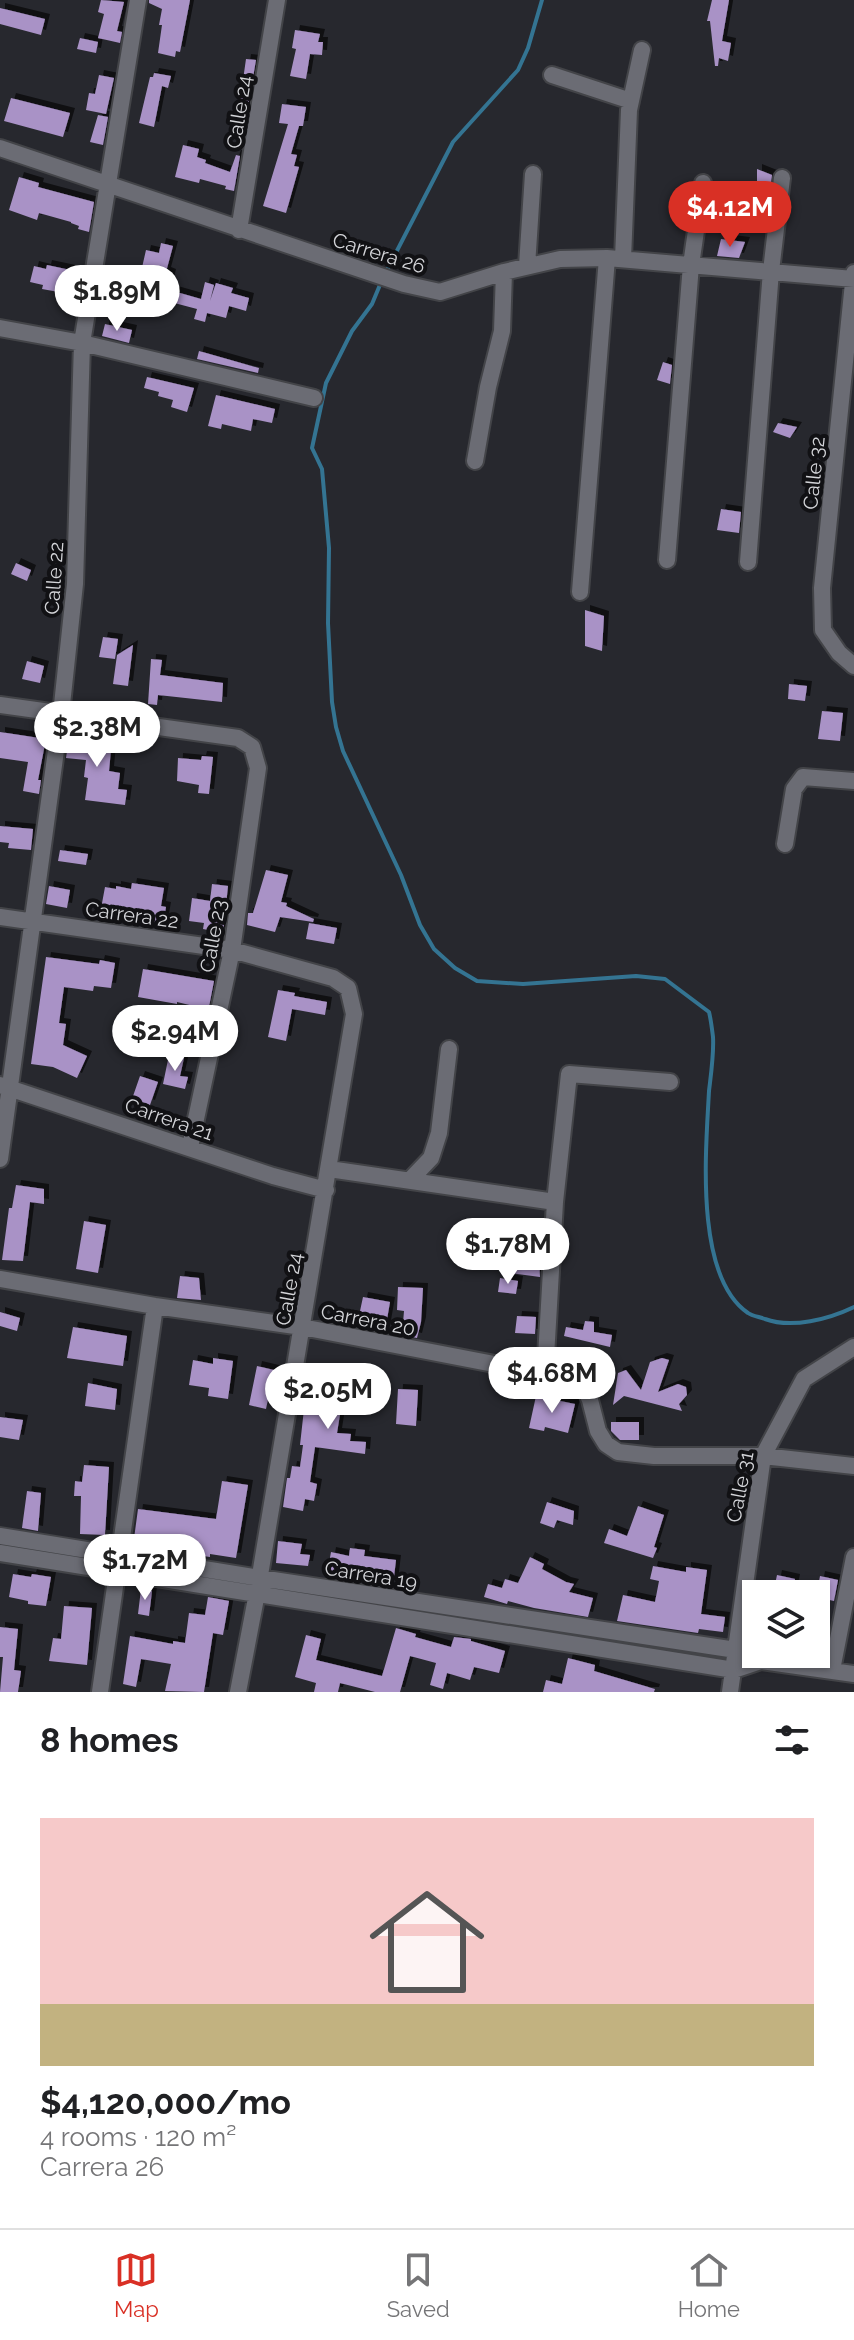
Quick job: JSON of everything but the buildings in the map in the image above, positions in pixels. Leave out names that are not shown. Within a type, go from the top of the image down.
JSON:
[{"type":"street","name":"Calle 22","points":[[0,1159],[5,1086],[33,921],[75,584],[82,343],[138,0]]},
{"type":"street","name":"Calle 24","points":[[239,230],[277,0]]},
{"type":"street","points":[[580,592],[631,101],[642,50]]},
{"type":"street","points":[[552,75],[631,101]]},
{"type":"street","name":"Carrera 26","points":[[0,148],[239,230],[404,284],[440,292],[560,259],[615,259],[854,279]]},
{"type":"street","points":[[527,266],[533,174]]},
{"type":"street","points":[[748,562],[771,271],[782,178]]},
{"type":"street","points":[[667,560],[691,265],[703,183]]},
{"type":"street","points":[[475,461],[502,331],[504,272]]},
{"type":"street","name":"Calle 32","points":[[854,273],[822,588],[823,630],[839,653],[854,666]]},
{"type":"street","points":[[0,328],[82,343],[314,398]]},
{"type":"street","points":[[0,705],[61,714]]},
{"type":"street","name":"Calle 23","points":[[61,714],[238,738],[252,747],[258,768],[232,950],[190,1147]]},
{"type":"street","points":[[785,844],[794,789],[803,777],[854,781]]},
{"type":"street","name":"Carrera 22","points":[[0,917],[232,950],[333,978],[348,988]]},
{"type":"street","name":"Calle 24","points":[[238,1692],[354,1014],[348,988]]},
{"type":"street","points":[[410,1180],[431,1158],[439,1133],[449,1049]]},
{"type":"street","points":[[545,1374],[555,1202],[569,1074],[670,1082]]},
{"type":"street","name":"Carrera 21","points":[[5,1086],[273,1176],[326,1190]]},
{"type":"street","points":[[329,1169],[555,1202]]},
{"type":"street","name":"Carrera 20","points":[[0,1279],[302,1327],[567,1378],[584,1386],[598,1431],[606,1444],[618,1452],[654,1456],[763,1456]]},
{"type":"street","points":[[100,1692],[155,1306]]},
{"type":"street","name":"Calle 31","points":[[730,1692],[763,1456],[804,1379],[854,1347]]},
{"type":"street","points":[[763,1456],[854,1466]]},
{"type":"street","name":"Carrera 19","points":[[0,1536],[118,1564]]},
{"type":"street","name":"Carrera 19","points":[[0,1553],[118,1564],[742,1653]]},
{"type":"street","points":[[832,1670],[854,1557]]},
{"type":"street","name":"Carrera 19","points":[[258,1585],[734,1670]]},
{"type":"street","points":[[734,1670],[742,1667]]},
{"type":"street","points":[[816,1668],[854,1674]]},
{"type":"waterway","points":[[386,272],[453,142],[518,70],[542,0]]},
{"type":"waterway","points":[[382,280],[372,304],[352,331],[326,383],[312,448],[322,469],[329,548],[328,623],[336,727],[343,751],[401,875],[420,925],[434,949],[455,968],[477,981],[523,984],[636,976],[665,979],[709,1012],[713,1050],[706,1145],[707,1210],[719,1271],[731,1295],[748,1313],[776,1322],[810,1321],[854,1307]]}]
